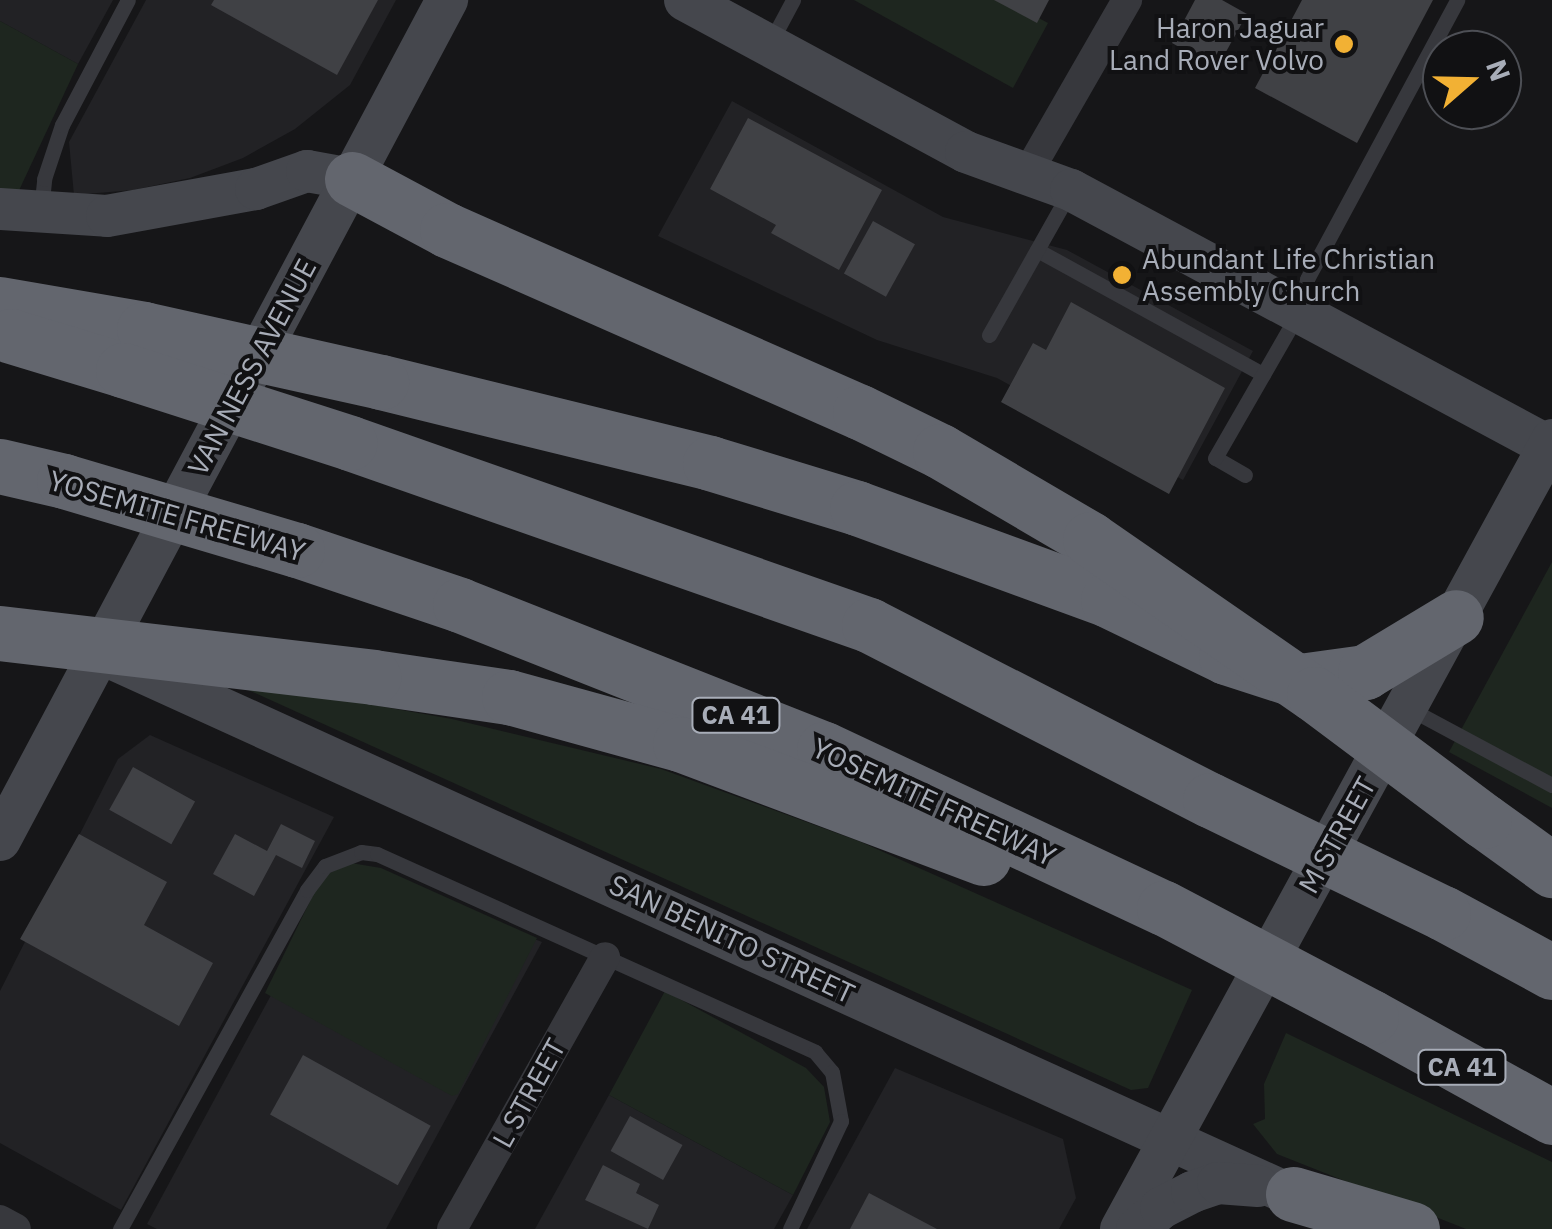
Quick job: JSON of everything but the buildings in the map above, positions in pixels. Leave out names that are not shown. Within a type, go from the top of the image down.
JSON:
[{"type":"highway","points":[[352,179],[447,230],[876,420],[1090,539],[1314,694],[1552,870]]},
{"type":"highway","points":[[0,304],[134,350],[350,443],[869,625],[1210,800],[1443,913],[1552,972]]},
{"type":"highway","points":[[0,333],[380,382],[710,463],[856,508],[1108,600],[1226,658],[1300,681],[1365,672],[1456,617]]},
{"type":"highway","name":"YOSEMITE FREEWAY","points":[[0,466],[297,550],[460,606],[824,750],[1164,908],[1552,1117]]},
{"type":"highway","points":[[0,615],[101,654]]},
{"type":"highway","points":[[0,633],[509,697],[680,744],[961,852],[1164,908]]},
{"type":"highway","points":[[1293,1194],[1412,1229]]},
{"type":"street","name":"VAN NESS AVENUE","points":[[0,840],[447,0]]},
{"type":"street","points":[[685,0],[966,152],[1071,190],[1551,445]]},
{"type":"street","points":[[1027,174],[1127,0]]},
{"type":"street","points":[[20,212],[106,216],[160,209],[256,188],[307,171],[352,179]]},
{"type":"street","name":"M STREET","points":[[1121,1229],[1551,445]]},
{"type":"street","name":"SAN BENITO STREET","points":[[101,654],[642,896],[1169,1142],[1293,1194],[1360,1229]]},
{"type":"street","name":"L STREET","points":[[452,1229],[605,956]]},
{"type":"street","points":[[1137,1229],[1161,1208],[1218,1183],[1242,1182],[1293,1194]]},
{"type":"street","points":[[0,1220],[16,1229]]},
{"type":"lane","points":[[20,212],[44,180],[62,125],[128,0]]},
{"type":"lane","points":[[768,46],[794,0]]},
{"type":"lane","points":[[1245,476],[1215,458],[1299,312],[1306,279],[1457,0]]},
{"type":"lane","points":[[989,335],[1071,190]]},
{"type":"lane","points":[[1037,250],[1264,374]]},
{"type":"lane","points":[[1406,707],[1552,785]]},
{"type":"lane","points":[[120,1229],[307,890],[326,866],[361,852],[377,854],[816,1052],[832,1072],[841,1121],[790,1229]]},
{"type":"shaded area","points":[[0,0],[113,0],[78,64],[0,21]]},
{"type":"shaded area","points":[[146,0],[396,0],[350,85],[295,129],[243,158],[190,178],[133,190],[74,195],[69,142]]},
{"type":"shaded area","points":[[854,0],[1005,0],[1048,23],[1013,88]]},
{"type":"shaded area","points":[[0,21],[78,64],[15,199],[0,196]]},
{"type":"shaded area","points":[[732,101],[943,217],[1067,250],[1253,351],[1183,480],[997,378],[877,340],[658,236]]},
{"type":"shaded area","points":[[1552,562],[1552,808],[1449,752]]},
{"type":"shaded area","points":[[222,678],[452,719],[661,769],[861,842],[1192,990],[1148,1088],[1131,1090]]},
{"type":"shaded area","points":[[150,735],[334,817],[121,1210],[0,1143],[0,991],[118,759]]},
{"type":"shaded area","points":[[351,863],[381,868],[537,938],[458,1094],[452,1096],[265,993],[317,887],[325,875]]},
{"type":"shaded area","points":[[393,884],[542,942],[386,1229],[157,1229],[147,1224],[328,890]]},
{"type":"shaded area","points":[[665,991],[806,1068],[824,1087],[830,1122],[793,1195],[609,1095]]},
{"type":"shaded area","points":[[1286,1033],[1552,1162],[1552,1229],[1466,1229],[1277,1154],[1253,1124],[1265,1119],[1264,1084]]},
{"type":"shaded area","points":[[895,1068],[1063,1139],[1076,1198],[1059,1229],[807,1229]]},
{"type":"shaded area","points":[[609,1095],[793,1195],[774,1229],[535,1229]]},
{"type":"place","name":"Haron Jaguar Land Rover Volvo","points":[[1344,44]]},
{"type":"place","name":"Abundant Life Christian Assembly Church","points":[[1122,275]]}]
